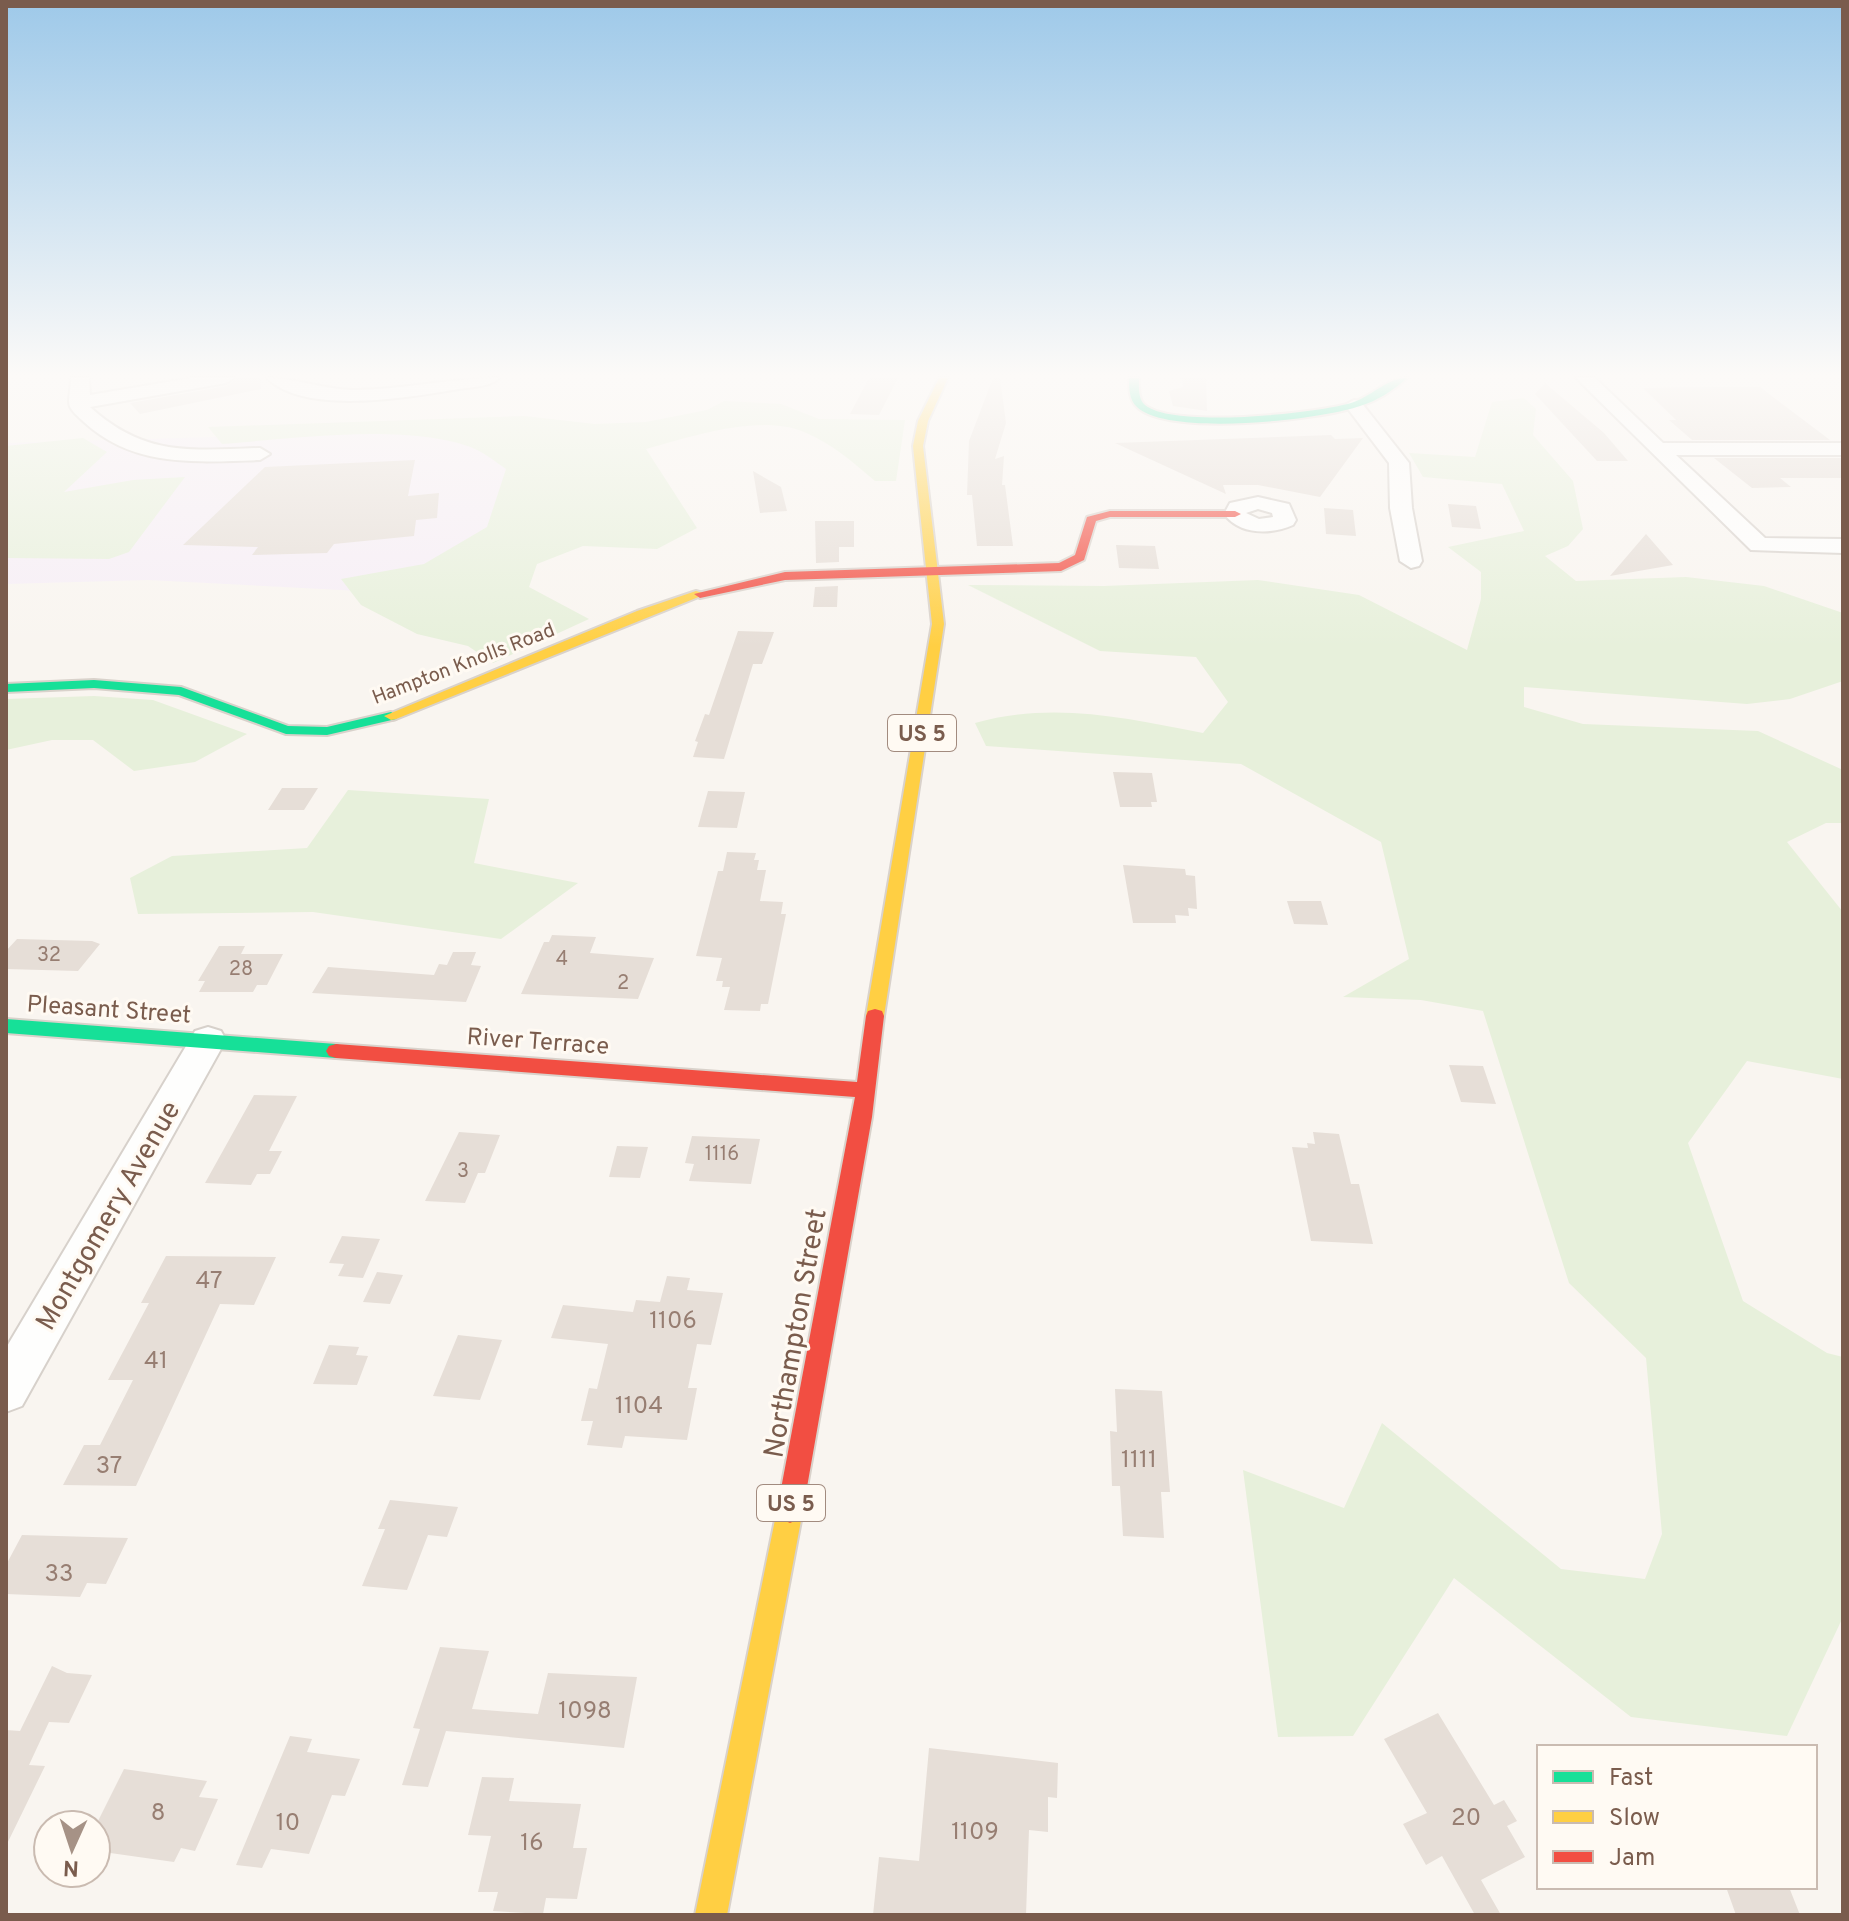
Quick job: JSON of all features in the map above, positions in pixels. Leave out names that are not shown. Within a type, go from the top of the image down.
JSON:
[{"type":"street","name":"US 5","points":[[865,1090],[884,946],[912,801],[938,624],[918,468]]},
{"type":"street","points":[[1399,468],[1401,508],[1411,561]]},
{"type":"street","points":[[1678,468],[1759,545],[1843,546]]},
{"type":"street","name":"Hampton Knolls Road","points":[[6,688],[94,684],[181,691],[286,730],[327,731],[397,715],[642,614],[709,591],[785,576],[1061,567],[1080,557],[1091,519],[1110,514],[1235,514]]},
{"type":"street","name":"Pleasant Street","points":[[6,1026],[208,1040]]},
{"type":"street","name":"River Terrace","points":[[208,1040],[865,1090]]},
{"type":"street","name":"Montgomery Avenue","points":[[6,1391],[208,1040]]},
{"type":"street","name":"Northampton Street","points":[[711,1915],[769,1626],[865,1090]]},
{"type":"shaded area","points":[[6,468],[539,468],[476,597],[148,580],[6,584]]},
{"type":"green space","points":[[6,468],[90,468],[64,492],[133,480],[185,477],[129,552],[109,559],[6,558]]},
{"type":"green space","points":[[658,468],[697,528],[657,549],[583,546],[537,564],[529,587],[589,619],[493,663],[468,646],[417,634],[361,605],[341,579],[424,564],[487,527],[506,469]]},
{"type":"green space","points":[[859,468],[898,468],[896,481],[875,481]]},
{"type":"green space","points":[[1418,468],[1561,468],[1573,481],[1583,529],[1568,546],[1545,556],[1576,581],[1686,577],[1764,586],[1843,613],[1843,681],[1790,699],[1747,704],[1524,687],[1524,707],[1583,724],[1758,731],[1843,770],[1843,823],[1826,823],[1787,842],[1843,912],[1843,1079],[1747,1061],[1688,1143],[1743,1301],[1827,1353],[1843,1357],[1843,1617],[1787,1736],[1631,1717],[1454,1578],[1353,1736],[1278,1737],[1243,1470],[1344,1508],[1382,1423],[1561,1569],[1645,1579],[1662,1534],[1646,1358],[1569,1283],[1483,1011],[1421,1000],[1343,997],[1409,959],[1381,842],[1241,764],[986,746],[975,723],[1033,713],[1089,714],[1203,733],[1228,702],[1196,657],[1100,651],[968,585],[1104,586],[1258,580],[1359,595],[1467,650],[1481,599],[1481,572],[1448,547],[1524,531],[1502,484],[1423,477]]},
{"type":"green space","points":[[94,696],[153,700],[247,734],[195,762],[134,771],[93,740],[52,740],[6,750],[6,699]]},
{"type":"green space","points":[[348,790],[489,799],[474,863],[578,883],[501,939],[313,912],[138,914],[130,878],[172,856],[307,848]]},
{"type":"building","points":[[264,468],[414,468],[408,496],[439,493],[437,518],[416,520],[414,536],[334,544],[327,553],[252,555],[258,547],[183,545]]},
{"type":"building","points":[[968,468],[1003,468],[1002,485],[1005,485],[1013,546],[977,546],[972,495],[967,495]]},
{"type":"building","points":[[1169,468],[1341,468],[1320,497],[1258,485],[1223,485],[1226,494]]},
{"type":"building","points":[[1726,468],[1843,468],[1843,478],[1780,478],[1791,487],[1752,488]]},
{"type":"building","points":[[753,471],[781,487],[787,511],[760,513]]},
{"type":"building","points":[[1448,504],[1476,506],[1481,529],[1452,527]]},
{"type":"building","points":[[1324,508],[1353,510],[1356,536],[1326,534]]},
{"type":"building","points":[[815,521],[854,521],[854,547],[839,547],[839,562],[816,563]]},
{"type":"building","points":[[1646,534],[1673,565],[1610,576]]},
{"type":"building","points":[[1116,545],[1155,546],[1159,569],[1119,568]]},
{"type":"building","points":[[838,586],[837,607],[813,607],[815,587]]},
{"type":"building","points":[[738,631],[774,632],[762,664],[753,664],[724,759],[693,757],[698,742],[695,741],[705,714],[709,715]]},
{"type":"building","points":[[1113,772],[1152,773],[1157,802],[1151,802],[1152,807],[1120,807]]},
{"type":"building","points":[[282,788],[318,788],[304,810],[268,810]]},
{"type":"building","points":[[708,791],[745,792],[737,828],[698,827]]},
{"type":"building","points":[[727,852],[756,853],[754,860],[759,860],[757,870],[766,870],[760,901],[783,902],[781,914],[786,914],[768,1004],[761,1004],[760,1011],[724,1010],[730,987],[722,987],[723,981],[716,981],[722,958],[696,956],[718,871],[723,871]]},
{"type":"building","points":[[1123,865],[1185,869],[1186,875],[1195,876],[1197,909],[1188,908],[1189,916],[1175,915],[1176,923],[1133,923]]},
{"type":"building","points":[[1287,901],[1321,901],[1328,925],[1294,924]]},
{"type":"building","points":[[552,935],[596,937],[590,953],[654,958],[638,999],[521,994],[544,942],[549,942]]},
{"type":"building","points":[[17,939],[92,941],[100,944],[78,971],[6,969],[6,951]]},
{"type":"building","points":[[219,946],[245,946],[241,954],[283,954],[267,985],[257,985],[253,992],[199,992],[205,981],[198,981]]},
{"type":"building","points":[[453,952],[476,952],[471,965],[481,966],[466,1002],[312,993],[328,967],[434,975],[439,964],[447,965]]},
{"type":"building","points":[[1449,1065],[1483,1066],[1496,1104],[1461,1102]]},
{"type":"building","points":[[254,1095],[297,1096],[269,1151],[282,1151],[270,1174],[257,1174],[251,1185],[205,1183]]},
{"type":"building","points":[[459,1132],[500,1135],[485,1173],[478,1173],[465,1203],[425,1201]]},
{"type":"building","points":[[1313,1132],[1339,1134],[1351,1184],[1359,1184],[1373,1244],[1311,1241],[1292,1147],[1308,1148],[1307,1143],[1315,1144]]},
{"type":"building","points":[[692,1136],[760,1139],[751,1184],[689,1181],[694,1164],[685,1163]]},
{"type":"building","points":[[617,1146],[648,1147],[640,1178],[609,1177]]},
{"type":"building","points":[[342,1236],[380,1239],[363,1278],[338,1276],[344,1264],[329,1263]]},
{"type":"building","points":[[166,1256],[276,1257],[254,1305],[220,1304],[136,1486],[63,1485],[84,1445],[100,1445],[133,1380],[108,1380],[149,1303],[141,1303]]},
{"type":"building","points":[[377,1272],[403,1275],[390,1304],[363,1302]]},
{"type":"building","points":[[667,1276],[690,1278],[687,1290],[723,1293],[711,1345],[697,1344],[688,1388],[697,1388],[687,1440],[625,1436],[622,1448],[587,1445],[593,1421],[581,1421],[589,1388],[597,1389],[608,1344],[551,1338],[563,1305],[633,1312],[636,1300],[660,1302]]},
{"type":"building","points":[[458,1335],[502,1340],[480,1400],[433,1396]]},
{"type":"building","points":[[329,1345],[359,1347],[356,1355],[368,1356],[357,1385],[313,1384]]},
{"type":"building","points":[[1115,1389],[1162,1391],[1170,1492],[1161,1492],[1164,1538],[1123,1536],[1120,1486],[1112,1486],[1110,1431],[1117,1432]]},
{"type":"building","points":[[390,1500],[458,1507],[447,1537],[428,1535],[407,1590],[362,1586],[385,1529],[378,1529]]},
{"type":"building","points":[[22,1535],[128,1538],[106,1584],[87,1583],[80,1597],[6,1594],[6,1565]]},
{"type":"building","points":[[440,1647],[489,1651],[472,1709],[538,1714],[548,1673],[637,1677],[624,1748],[446,1731],[428,1787],[402,1785],[420,1729],[413,1728]]},
{"type":"building","points":[[52,1666],[67,1673],[92,1675],[69,1723],[49,1722],[29,1765],[45,1766],[6,1846],[6,1730],[20,1731]]},
{"type":"building","points":[[1438,1713],[1494,1805],[1504,1800],[1517,1821],[1507,1826],[1525,1857],[1481,1880],[1501,1915],[1475,1915],[1442,1856],[1426,1865],[1403,1824],[1427,1813],[1384,1739]]},
{"type":"building","points":[[290,1736],[312,1739],[307,1752],[360,1759],[345,1796],[332,1795],[309,1854],[271,1849],[262,1868],[236,1865]]},
{"type":"building","points":[[929,1748],[1058,1763],[1057,1798],[1048,1797],[1048,1832],[1029,1830],[1026,1915],[873,1915],[879,1857],[919,1861]]},
{"type":"building","points":[[124,1769],[207,1781],[199,1797],[218,1799],[195,1851],[181,1848],[174,1862],[112,1853],[112,1809],[104,1809]]},
{"type":"building","points":[[482,1777],[514,1778],[509,1801],[581,1804],[573,1848],[587,1848],[577,1899],[546,1898],[543,1914],[493,1911],[498,1892],[478,1892],[491,1836],[468,1835]]},
{"type":"building","points":[[1727,1889],[1790,1889],[1800,1915],[1736,1915]]},
{"type":"traffic: fast","points":[[6,688],[94,684],[181,691],[286,730],[327,731],[391,716]]},
{"type":"traffic: fast","points":[[6,1026],[336,1051]]},
{"type":"traffic: slow","points":[[875,1016],[938,624],[920,468]]},
{"type":"traffic: slow","points":[[391,716],[642,614],[700,594]]},
{"type":"traffic: slow","points":[[711,1915],[790,1510]]},
{"type":"traffic: jam","points":[[700,594],[785,576],[1061,567],[1080,557],[1091,519],[1110,514],[1235,514]]},
{"type":"traffic: jam","points":[[790,1510],[862,1117],[875,1016]]},
{"type":"traffic: jam","points":[[336,1051],[865,1090]]}]
